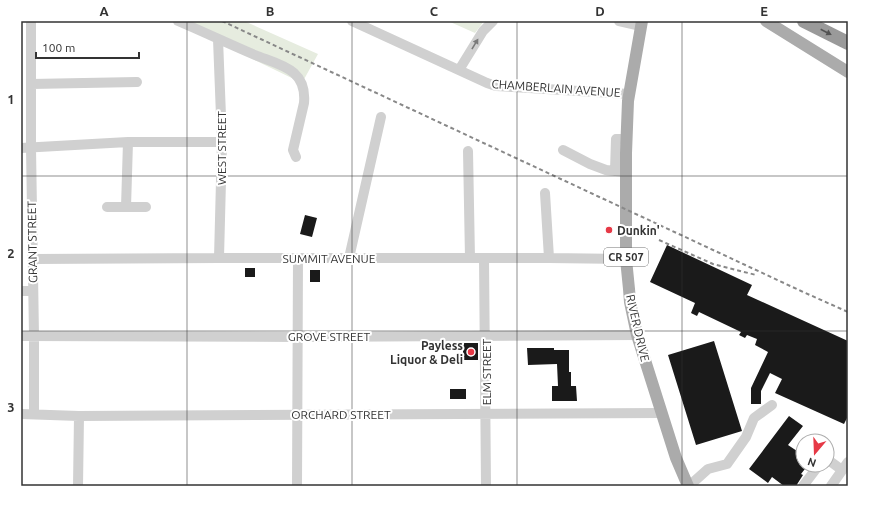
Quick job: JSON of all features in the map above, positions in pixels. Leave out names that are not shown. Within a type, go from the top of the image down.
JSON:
[{"type":"highway","points":[[804,21],[848,43]]},
{"type":"main road","points":[[766,21],[848,72]]},
{"type":"main road","name":"RIVER DRIVE","points":[[642,24],[629,94],[626,139],[621,153],[620,171],[630,302],[637,335],[661,413],[680,468],[688,486]]},
{"type":"street","name":"GRANT STREET","points":[[31,21],[31,84],[26,148],[33,259],[32,291],[34,336],[34,414]]},
{"type":"street","name":"CHAMBERLAIN AVENUE","points":[[352,21],[496,86],[629,94]]},
{"type":"street","points":[[459,70],[483,31],[493,21]]},
{"type":"street","points":[[619,21],[642,24]]},
{"type":"street","points":[[185,22],[218,39],[288,69],[294,73],[301,82],[305,96],[293,150],[296,158]]},
{"type":"street","name":"WEST STREET","points":[[218,39],[222,142],[219,258]]},
{"type":"street","points":[[31,84],[137,82]]},
{"type":"street","points":[[349,258],[381,117]]},
{"type":"street","points":[[26,148],[128,142],[222,142]]},
{"type":"street","points":[[126,207],[128,142]]},
{"type":"street","points":[[563,150],[590,164],[606,170],[620,171]]},
{"type":"street","points":[[468,151],[470,258]]},
{"type":"street","points":[[545,193],[548,258]]},
{"type":"street","points":[[107,207],[146,207]]},
{"type":"street","points":[[297,486],[298,258]]},
{"type":"street","name":"ELM STREET","points":[[484,258],[486,336],[486,486]]},
{"type":"street","name":"SUMMIT AVENUE","points":[[33,259],[626,259]]},
{"type":"street","points":[[21,291],[32,291]]},
{"type":"street","name":"GROVE STREET","points":[[21,336],[298,337],[637,335]]},
{"type":"street","points":[[688,486],[708,469],[727,464],[746,437],[754,418],[772,405]]},
{"type":"street","name":"ORCHARD STREET","points":[[21,414],[79,416],[661,413]]},
{"type":"street","points":[[78,486],[79,416]]},
{"type":"street","points":[[831,486],[845,466],[835,462]]},
{"type":"street","points":[[803,486],[813,473]]},
{"type":"shaded area","points":[[174,21],[244,21],[318,54],[302,83]]},
{"type":"shaded area","points":[[448,21],[484,21],[475,33]]},
{"type":"building","points":[[305,215],[317,218],[312,237],[300,234]]},
{"type":"building","points":[[667,245],[752,285],[747,295],[848,341],[848,416],[844,424],[775,393],[782,379],[770,373],[761,391],[761,404],[751,404],[751,388],[768,352],[755,345],[757,339],[747,335],[745,338],[739,335],[741,332],[699,312],[697,316],[691,313],[695,303],[650,282]]},
{"type":"building","points":[[245,268],[255,268],[255,277],[245,277]]},
{"type":"building","points":[[310,270],[320,270],[320,282],[310,282]]},
{"type":"building","points":[[714,341],[742,431],[696,445],[668,355]]},
{"type":"building","name":"Payless Liquor & Deli","points":[[463,343],[478,343],[478,360],[463,360]]},
{"type":"building","points":[[527,348],[554,348],[554,350],[569,350],[569,372],[571,372],[571,386],[576,386],[577,401],[552,401],[552,386],[558,386],[557,364],[528,365]]},
{"type":"building","points":[[450,389],[466,389],[466,399],[450,399]]},
{"type":"building","points":[[789,416],[803,426],[797,433],[795,433],[795,436],[788,445],[795,450],[795,473],[802,473],[803,475],[796,486],[784,486],[772,477],[768,483],[749,469]]},
{"type":"railway","points":[[222,21],[848,312]]},
{"type":"railway","points":[[659,240],[713,264],[756,275]]},
{"type":"place","name":"Dunkin'","points":[[609,230]]},
{"type":"place","name":"Payless Liquor & Deli","points":[[471,352]]}]
